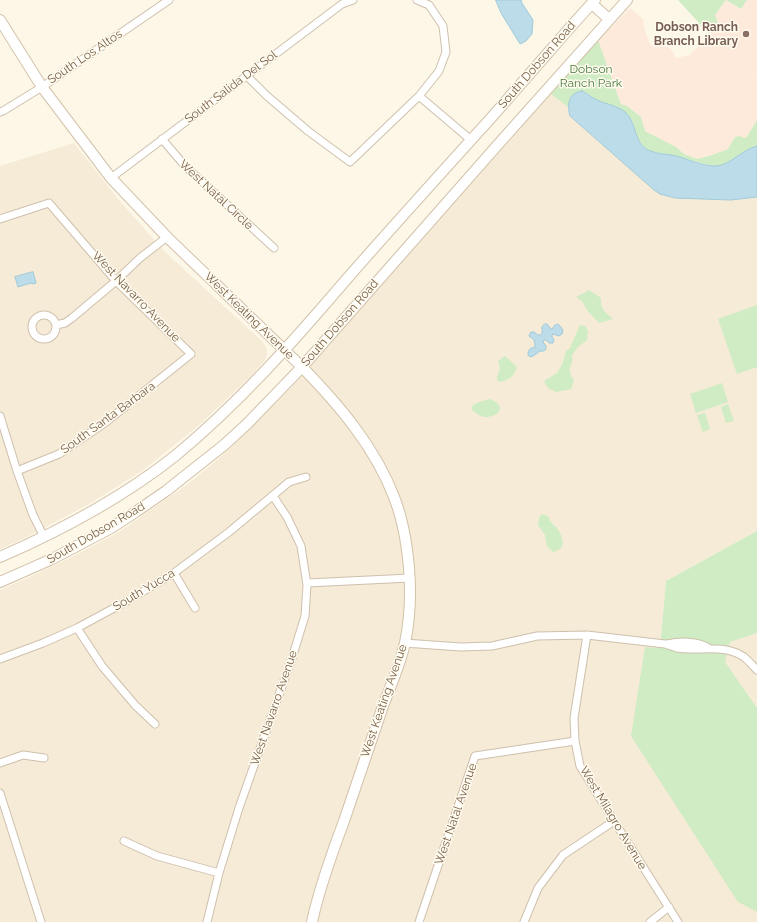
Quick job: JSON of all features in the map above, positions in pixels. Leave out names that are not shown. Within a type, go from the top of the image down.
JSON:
[{"type":"main road","name":"South Dobson Road","points":[[0,582],[52,559],[117,523],[166,491],[224,445],[247,424],[302,366],[627,0]]},
{"type":"main road","name":"South Dobson Road","points":[[0,557],[44,537],[115,498],[174,456],[210,426],[285,350],[593,2]]},
{"type":"main road","points":[[593,2],[609,19]]},
{"type":"main road","name":"West Keating Avenue","points":[[0,20],[42,87],[111,178],[167,237],[302,366],[354,427],[368,447],[394,496],[404,532],[410,578],[409,608],[404,643],[398,668],[387,695],[339,835],[312,922]]},
{"type":"street","name":"South Los Altos","points":[[0,112],[42,87],[169,0]]},
{"type":"street","name":"South Salida Del Sol","points":[[111,178],[342,4],[353,0]]},
{"type":"street","points":[[246,75],[267,96],[308,131],[350,162],[419,96],[439,71],[449,44],[443,26],[429,5],[417,0]]},
{"type":"street","points":[[419,96],[471,140]]},
{"type":"street","name":"West Natal Circle","points":[[162,139],[185,166],[274,248]]},
{"type":"street","name":"West Navarro Avenue","points":[[0,219],[49,203],[116,281],[191,354]]},
{"type":"street","points":[[56,326],[65,323],[72,318],[116,281],[140,258],[167,237]]},
{"type":"street","name":"South Santa Barbara","points":[[17,470],[59,454],[106,422],[191,354]]},
{"type":"street","points":[[0,416],[33,515],[44,537]]},
{"type":"street","name":"South Yucca","points":[[0,659],[77,628],[127,602],[174,572],[229,532],[289,482],[306,477]]},
{"type":"street","name":"West Navarro Avenue","points":[[207,922],[219,873],[239,808],[292,658],[305,616],[307,583],[301,546],[287,517],[273,496]]},
{"type":"street","points":[[174,572],[195,608]]},
{"type":"street","points":[[307,583],[410,578]]},
{"type":"street","points":[[77,628],[102,666],[136,705],[155,724]]},
{"type":"street","points":[[404,643],[462,647],[492,646],[537,636],[587,635],[665,644],[678,641],[701,644],[709,648],[734,652],[744,657],[757,670]]},
{"type":"street","name":"West Milagro Avenue","points":[[587,635],[574,718],[575,741],[580,766],[678,922]]},
{"type":"street","name":"West Natal Avenue","points":[[419,922],[475,756],[575,741]]},
{"type":"street","points":[[0,763],[23,755],[44,758]]},
{"type":"street","points":[[0,793],[41,922]]},
{"type":"street","points":[[524,922],[538,888],[563,855],[614,821]]},
{"type":"street","points":[[124,841],[157,856],[219,873]]},
{"type":"street","points":[[650,922],[669,907]]},
{"type":"shaded area","points":[[726,0],[741,9],[747,0],[757,0],[757,120],[746,138],[739,136],[735,137],[728,149],[697,159],[684,154],[676,147],[645,131],[641,117],[627,106],[621,105],[598,41],[630,8],[643,19],[645,32],[651,46],[662,44],[671,49],[676,58],[690,55],[709,34],[714,26],[715,15]]},
{"type":"shaded area","points":[[551,94],[568,107],[570,116],[660,194],[675,198],[731,200],[757,197],[757,531],[666,581],[660,648],[645,647],[738,902],[757,912],[757,922],[0,922],[0,590],[78,554],[119,532],[188,484],[218,459],[292,387]]},
{"type":"shaded area","points":[[74,143],[118,199],[165,252],[263,342],[267,350],[267,354],[265,360],[252,375],[199,425],[142,471],[89,504],[27,537],[0,549],[0,166]]},
{"type":"shaded area","points":[[757,633],[757,708],[724,662],[730,642]]},
{"type":"green space","points":[[678,0],[726,0],[715,15],[719,26],[714,27],[709,34]]},
{"type":"green space","points":[[726,0],[747,0],[741,9]]},
{"type":"green space","name":"Dobson Ranch Park","points":[[598,40],[621,104],[627,106],[641,117],[645,131],[676,147],[684,154],[697,159],[728,149],[735,137],[739,136],[746,138],[757,120],[757,146],[742,153],[723,165],[709,165],[653,152],[645,148],[637,136],[632,121],[615,107],[596,100],[585,92],[570,100],[568,107],[551,94]]},
{"type":"green space","points":[[589,290],[601,298],[601,306],[613,319],[599,323],[587,310],[582,301],[576,297]]},
{"type":"green space","points":[[757,305],[757,367],[737,374],[718,319]]},
{"type":"green space","points":[[580,325],[585,326],[588,331],[587,340],[578,347],[572,355],[570,372],[574,380],[571,389],[556,392],[548,388],[544,381],[557,373],[562,365],[566,351],[570,348]]},
{"type":"green space","points":[[505,356],[517,367],[511,377],[500,382],[497,380],[500,369],[498,361]]},
{"type":"green space","points":[[722,383],[728,402],[696,413],[690,394]]},
{"type":"green space","points":[[489,399],[499,405],[500,408],[497,414],[484,417],[472,410],[472,406]]},
{"type":"green space","points":[[728,404],[734,421],[726,423],[721,407]]},
{"type":"green space","points":[[705,413],[710,429],[703,432],[697,415]]},
{"type":"green space","points":[[542,514],[548,516],[561,534],[563,542],[561,548],[553,552],[547,546],[545,535],[538,525],[539,518]]},
{"type":"green space","points":[[757,531],[757,633],[730,642],[725,662],[757,708],[757,912],[738,902],[631,736],[645,647],[660,648],[666,581]]},
{"type":"water","points":[[496,0],[521,0],[533,20],[532,34],[526,41],[520,44],[501,13]]},
{"type":"water","points":[[582,91],[595,99],[625,112],[633,123],[641,144],[646,149],[653,152],[672,155],[705,165],[716,166],[726,163],[747,150],[757,146],[757,197],[731,200],[675,198],[660,194],[570,116],[569,104],[571,97],[577,92]]},
{"type":"water","points":[[33,272],[36,283],[18,287],[15,277]]},
{"type":"water","points":[[545,324],[552,329],[558,324],[563,330],[562,334],[559,336],[552,335],[554,340],[553,343],[549,343],[544,340],[543,342],[546,349],[530,357],[528,352],[531,348],[535,348],[535,344],[534,340],[529,336],[531,332],[541,335],[542,327]]},
{"type":"place","name":"Dobson Ranch Branch Library","points":[[746,34]]}]
